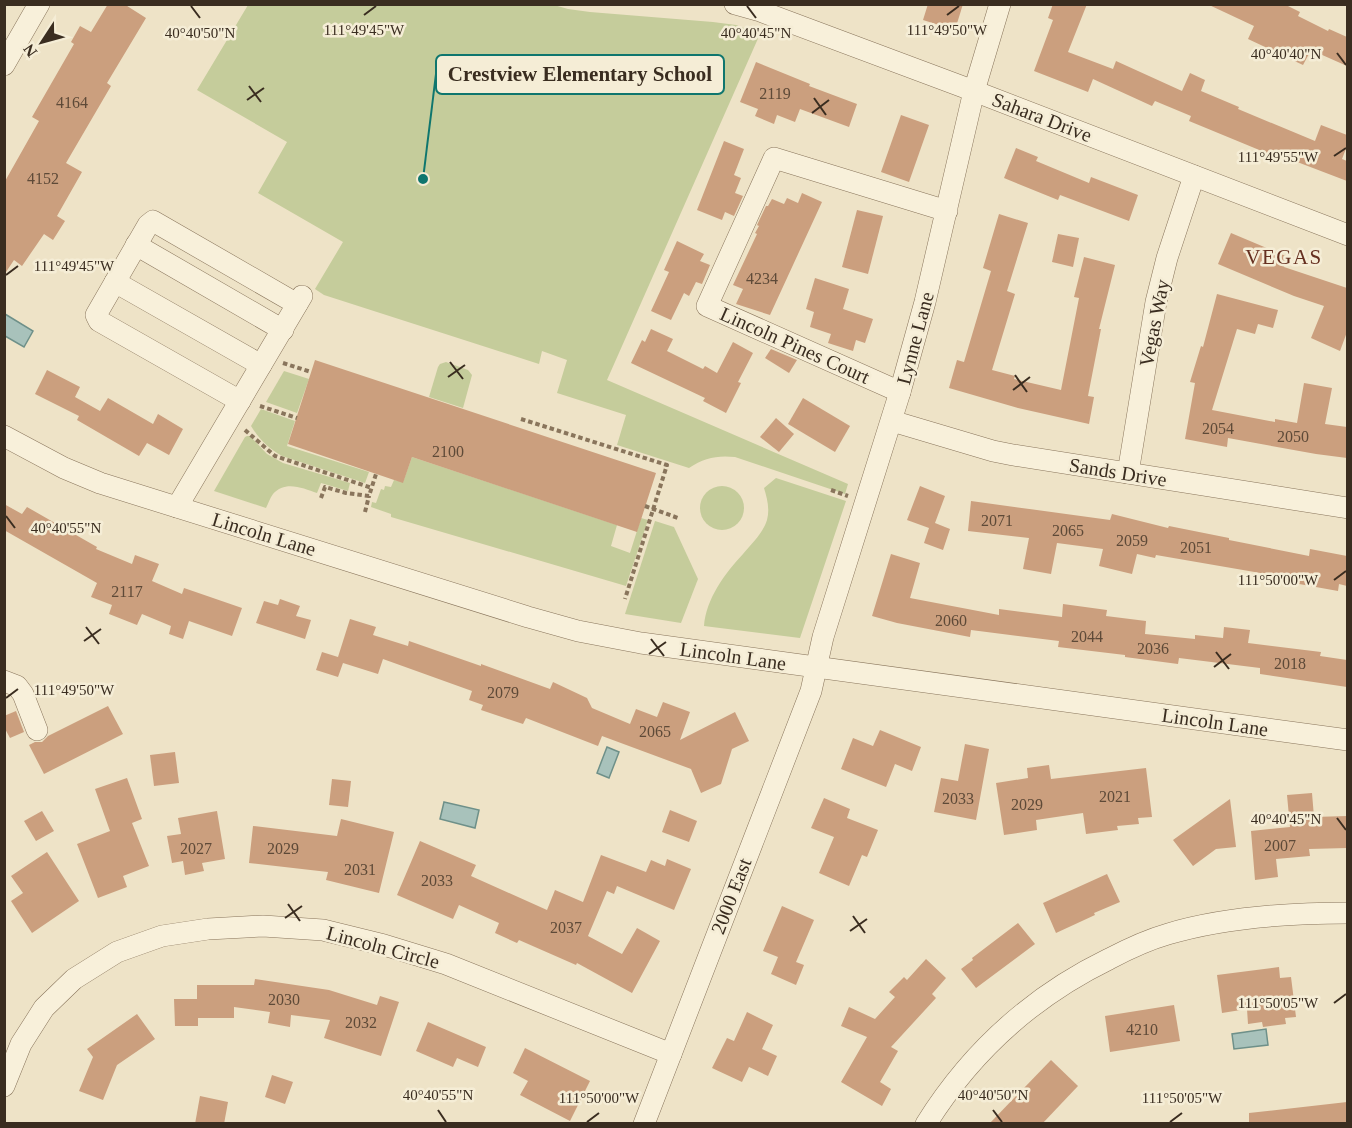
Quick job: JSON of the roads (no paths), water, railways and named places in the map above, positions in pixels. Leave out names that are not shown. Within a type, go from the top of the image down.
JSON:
[{"type":"street","points":[[4,65],[39,4]]},
{"type":"street","name":"Sahara Drive","points":[[735,4],[760,10],[1347,235]]},
{"type":"street","name":"Lynne Lane","points":[[816,668],[822,637],[892,421],[925,302],[974,91],[1000,4]]},
{"type":"street","name":"Lincoln Pines Court","points":[[900,392],[707,306],[774,158],[947,211]]},
{"type":"street","name":"Vegas Way","points":[[1128,473],[1156,302],[1167,258],[1194,176]]},
{"type":"street","points":[[177,507],[250,403],[261,365],[300,300],[153,221],[148,225],[96,315],[99,321],[250,403]]},
{"type":"street","points":[[136,245],[282,330]]},
{"type":"street","points":[[115,282],[261,365]]},
{"type":"street","name":"Sands Drive","points":[[892,421],[1003,453],[1347,508]]},
{"type":"street","name":"Lincoln Lane","points":[[4,436],[82,476],[578,631],[640,643],[816,668],[1347,740]]},
{"type":"street","name":"2000 East","points":[[644,1124],[811,691],[816,668]]},
{"type":"street","points":[[4,681],[18,686],[37,730]]},
{"type":"street","points":[[926,1124],[939,1103],[973,1060],[1007,1026],[1043,997],[1083,971],[1130,948],[1166,935],[1206,925],[1262,917],[1347,913]]},
{"type":"street","name":"Lincoln Circle","points":[[4,1086],[21,1044],[44,1008],[74,979],[117,952],[162,936],[208,929],[263,926],[323,930],[446,964],[671,1054]]},
{"type":"water","points":[[5,314],[33,331],[24,347],[5,336]]},
{"type":"water","points":[[607,747],[619,752],[609,778],[597,773]]},
{"type":"water","points":[[444,802],[479,810],[475,828],[440,819]]},
{"type":"water","points":[[1266,1029],[1268,1045],[1234,1049],[1232,1034]]},
{"type":"place","name":"Crestview Elementary School","points":[[423,179]]},
{"type":"district","name":"VEGAS","points":[[1284,257]]}]
